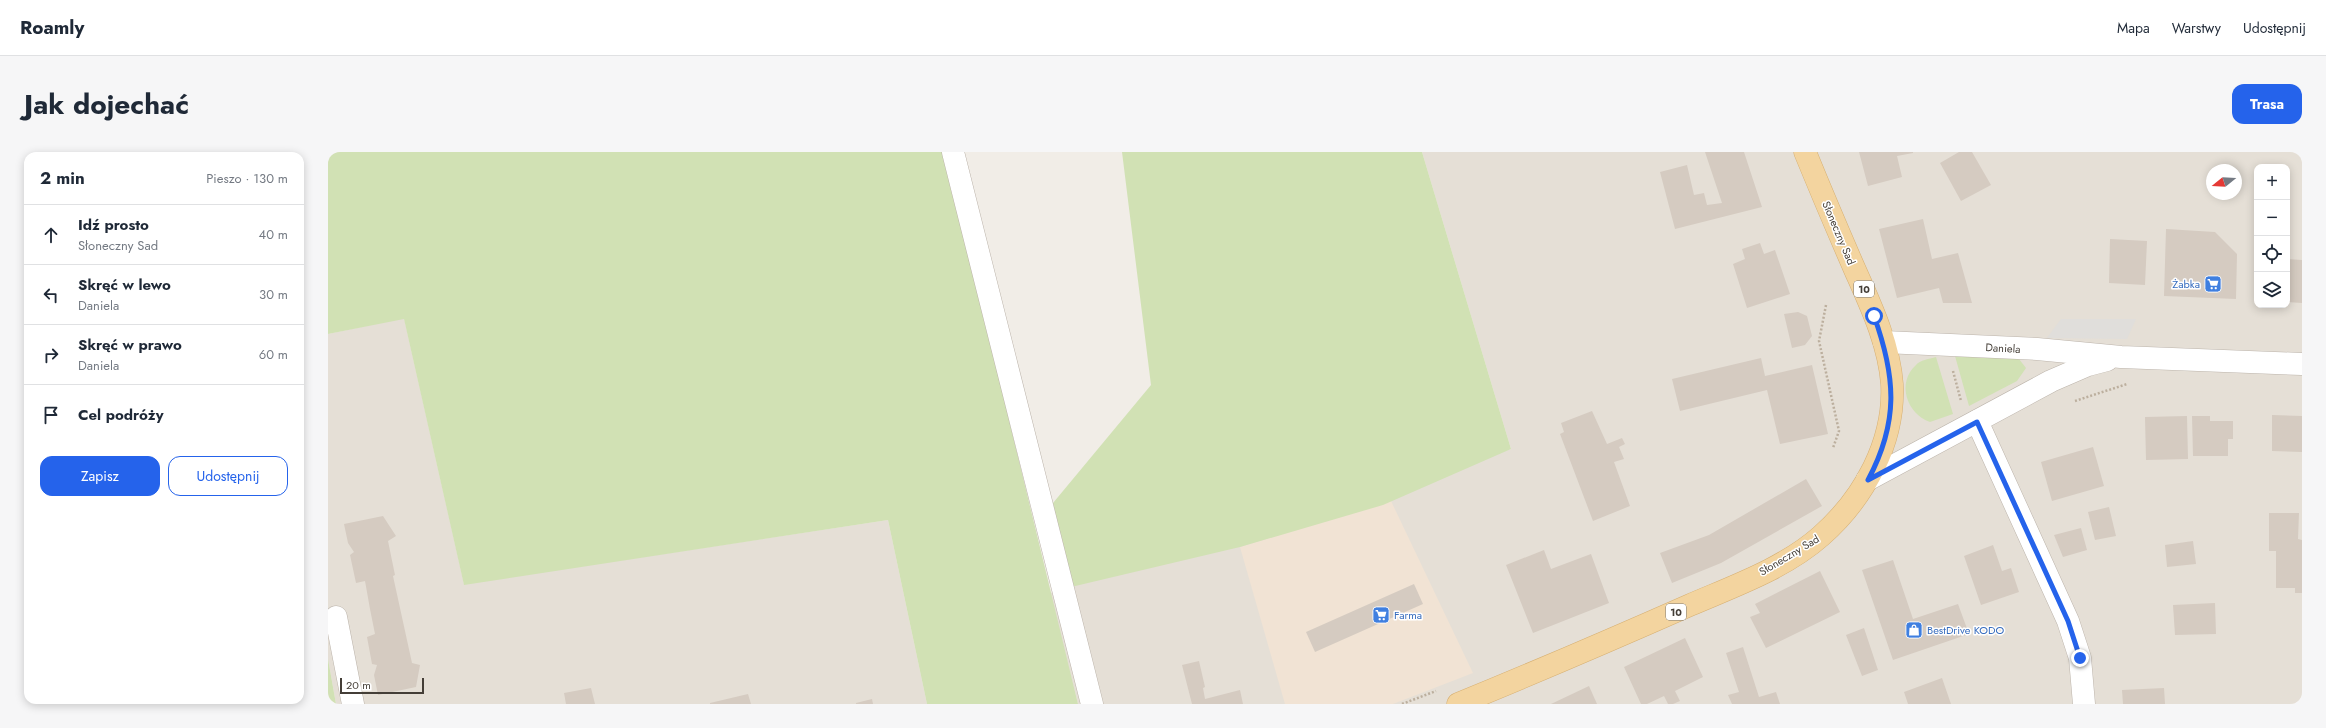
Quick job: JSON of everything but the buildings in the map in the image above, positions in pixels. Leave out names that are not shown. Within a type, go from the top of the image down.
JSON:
[{"type":"main road","name":"Słoneczny Sad","points":[[1458,704],[1605,643],[1779,564],[1820,537],[1850,506],[1868,480],[1882,448],[1890,418],[1892,383],[1884,342],[1804,152]]},
{"type":"street","points":[[953,152],[1092,704]]},
{"type":"street","name":"Daniela","points":[[1884,342],[2037,349],[2121,357],[2302,364]]},
{"type":"street","name":"Daniela","points":[[1868,480],[2074,371],[2101,361],[2121,357]]},
{"type":"street","points":[[1977,422],[2068,621],[2080,658],[2084,704]]},
{"type":"street","points":[[336,617],[353,704]]},
{"type":"path","points":[[1826,305],[1819,341],[1839,431],[1833,448]]},
{"type":"path","points":[[1951,364],[1962,404]]},
{"type":"path","points":[[2070,403],[2130,383]]},
{"type":"shaded area","points":[[1422,152],[2302,152],[2302,704],[1078,704],[1050,593],[1511,449]]},
{"type":"shaded area","points":[[404,318],[464,584],[888,520],[927,704],[336,704],[328,659],[328,334]]},
{"type":"shaded area","points":[[2061,319],[2136,319],[2127,339],[2047,338]]},
{"type":"shaded area","points":[[1391,501],[1473,673],[1393,704],[1285,704],[1240,547]]},
{"type":"green space","points":[[328,152],[944,152],[1078,704],[927,704],[888,520],[464,585],[404,319],[328,334]]},
{"type":"green space","points":[[1122,152],[1422,152],[1511,449],[1383,505],[1240,547],[1071,587],[1053,503],[1151,385]]},
{"type":"green space","points":[[1955,356],[2019,359],[2026,368],[2017,381],[1969,406]]},
{"type":"green space","points":[[1936,357],[1953,414],[1930,422],[1915,412],[1910,405],[1906,389],[1910,372],[1916,365],[1922,361]]},
{"type":"green space","points":[[328,659],[336,704],[328,704]]},
{"type":"place","name":"Żabka","points":[[2213,284]]},
{"type":"place","name":"Farma","points":[[1381,615]]},
{"type":"place","name":"BestDrive KODO","points":[[1914,630]]},
{"type":"route","points":[[1874,316],[1887,353],[1892,383],[1892,401],[1887,432],[1875,466],[1868,480],[1977,422],[2068,621],[2080,658]]}]
